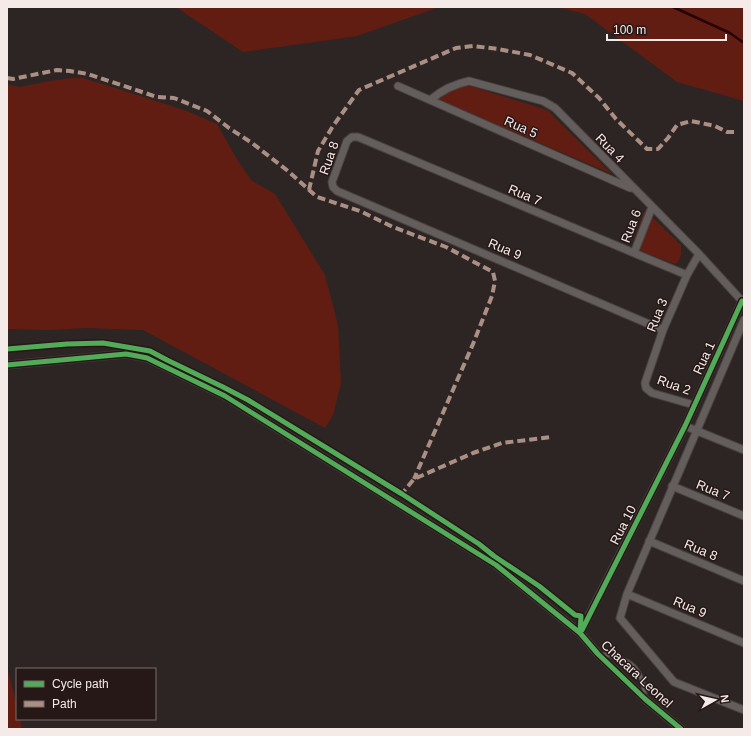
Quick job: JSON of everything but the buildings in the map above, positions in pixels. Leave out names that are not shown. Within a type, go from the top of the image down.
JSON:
[{"type":"street","name":"Rua 4","points":[[430,100],[448,87],[458,83],[470,81],[543,101],[555,108],[699,254],[743,302]]},
{"type":"street","name":"Rua 5","points":[[398,86],[635,190]]},
{"type":"street","name":"Rua 8","points":[[337,191],[332,182],[347,141],[355,136]]},
{"type":"street","name":"Rua 7","points":[[355,136],[687,275]]},
{"type":"street","name":"Rua 9","points":[[337,191],[663,330]]},
{"type":"street","name":"Rua 6","points":[[634,254],[652,207]]},
{"type":"street","name":"Rua 3","points":[[646,388],[645,383],[663,330],[687,275],[699,254]]},
{"type":"street","name":"Rua 1","points":[[685,426],[743,302]]},
{"type":"street","name":"Rua 1","points":[[744,320],[649,541],[627,594],[620,618],[674,682],[744,710]]},
{"type":"street","name":"Chacara Leonel","points":[[7,365],[126,354],[147,358],[225,396],[496,565],[580,633],[598,654],[645,699],[681,729]]},
{"type":"street","name":"Rua 2","points":[[646,388],[652,393],[694,405]]},
{"type":"street","points":[[685,426],[744,450]]},
{"type":"street","name":"Rua 10","points":[[580,633],[685,426]]},
{"type":"street","name":"Rua 7","points":[[672,486],[744,516]]},
{"type":"street","name":"Rua 8","points":[[649,541],[744,580]]},
{"type":"street","name":"Rua 9","points":[[627,594],[744,643]]},
{"type":"lane","points":[[598,654],[614,656],[626,660],[636,668],[643,680],[645,699]]},
{"type":"shaded area","points":[[176,7],[439,7],[357,36],[243,52]]},
{"type":"shaded area","points":[[557,7],[744,7],[744,101],[677,82],[585,14]]},
{"type":"shaded area","points":[[71,78],[83,78],[128,92],[187,111],[217,124],[235,156],[251,180],[275,194],[325,275],[338,325],[341,383],[333,415],[325,428],[143,330],[87,328],[48,330],[7,329],[7,84],[19,87]]},
{"type":"shaded area","points":[[467,85],[547,110],[612,174],[438,99],[437,97],[453,89]]},
{"type":"shaded area","points":[[644,212],[647,212],[681,245],[680,258],[677,263],[675,264],[633,248],[633,243]]},
{"type":"shaded area","points":[[7,668],[16,701],[16,720],[20,720],[22,729],[7,729]]},
{"type":"waterway","points":[[673,7],[730,33],[744,43]]},
{"type":"marked path","points":[[309,190],[318,151],[333,126],[359,90],[456,48],[473,46],[530,55],[572,73],[599,98],[616,119],[647,149],[658,149],[677,125],[691,121],[715,126],[727,132],[735,132]]},
{"type":"marked path","points":[[7,78],[13,79],[57,70],[70,71],[88,74],[157,97],[174,98],[207,111],[288,171],[317,197],[360,211],[393,227],[446,247],[493,272],[495,281],[492,296],[473,344],[414,479]]},
{"type":"marked path","points":[[401,496],[414,479],[473,453],[502,443],[551,437]]},
{"type":"cycle path","points":[[582,630],[685,426],[742,301],[744,302]]},
{"type":"cycle path","points":[[7,349],[67,344],[103,343],[150,351],[223,387],[248,400],[402,494],[479,544],[494,556],[539,586],[575,615],[581,616],[580,633]]},
{"type":"cycle path","points":[[7,365],[126,354],[147,358],[225,396],[496,565],[580,633],[598,654],[645,699],[681,729]]}]
